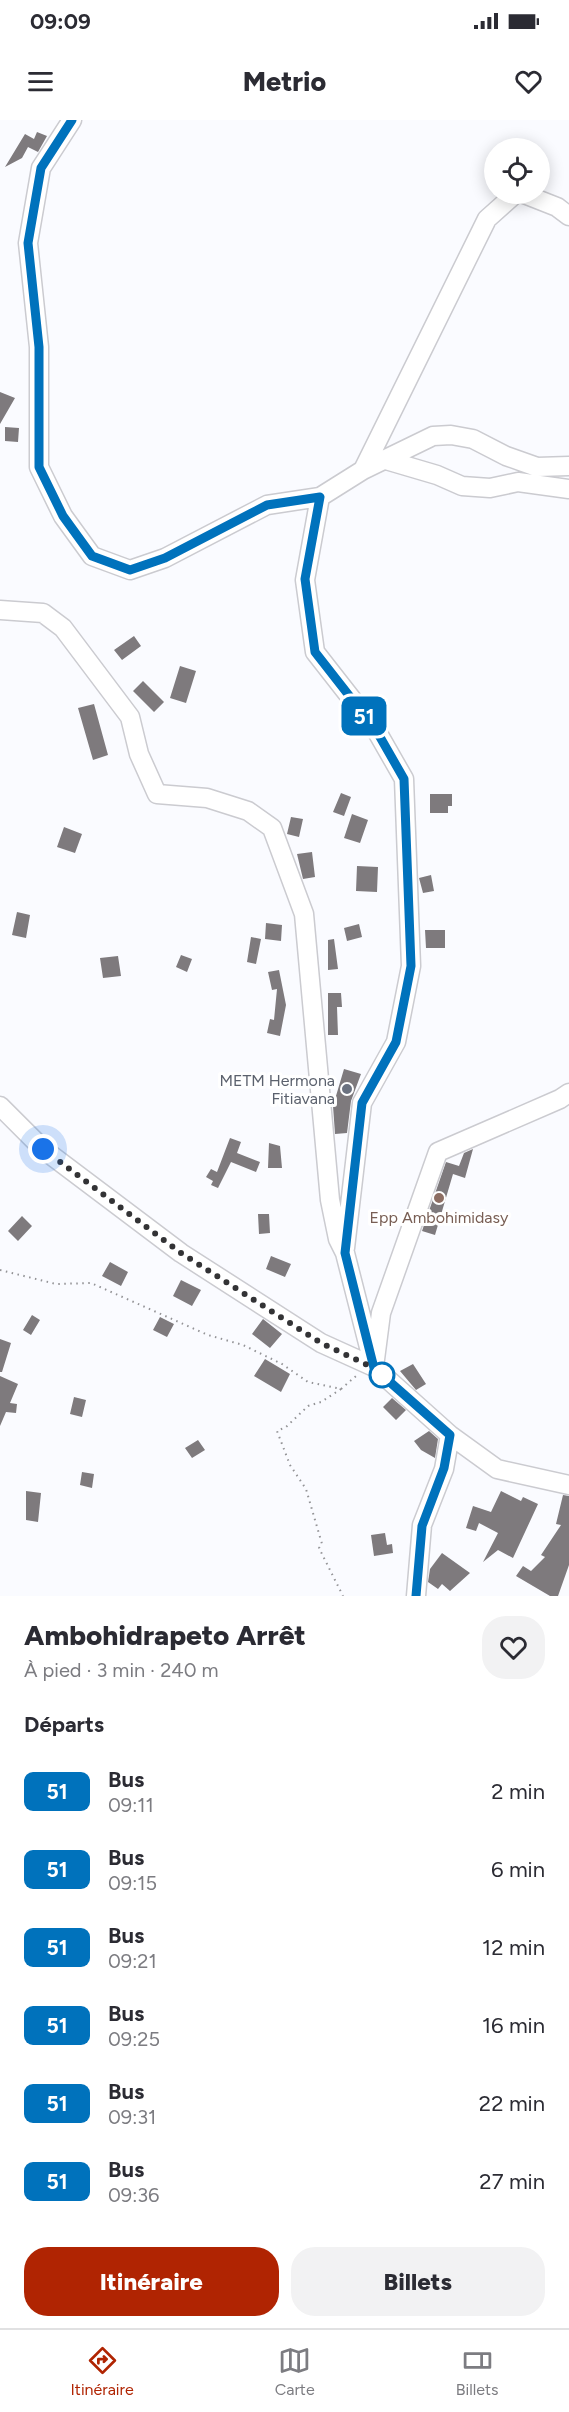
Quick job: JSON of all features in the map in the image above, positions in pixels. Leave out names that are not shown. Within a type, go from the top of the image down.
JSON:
[{"type":"street","points":[[72,120],[41,168],[28,243],[39,347],[39,467],[63,516],[92,556],[130,570],[165,558],[267,505],[320,497],[363,470],[434,436],[451,435],[473,439],[506,456],[537,467],[569,466]]},
{"type":"street","points":[[363,470],[487,219],[504,204]]},
{"type":"street","points":[[549,204],[569,216]]},
{"type":"street","points":[[386,460],[437,475],[462,486],[490,488],[518,482],[569,489]]},
{"type":"street","points":[[320,497],[305,579],[315,652],[376,730],[404,779],[411,966],[396,1042],[362,1103],[345,1253]]},
{"type":"street","points":[[0,610],[43,613],[63,628],[130,717],[139,754],[157,794],[207,798],[248,811],[273,828],[303,914],[330,1200],[338,1239],[345,1253],[374,1368]]},
{"type":"street","points":[[374,1368],[381,1313],[438,1152],[560,1100],[569,1093]]},
{"type":"street","points":[[0,1106],[43,1149],[181,1253],[321,1343],[374,1368],[450,1435],[497,1469],[569,1485]]},
{"type":"street","points":[[416,1596],[422,1526],[444,1468],[450,1435]]},
{"type":"path","points":[[0,1270],[56,1284],[91,1283],[208,1335],[243,1345],[282,1364],[308,1382],[341,1389]]},
{"type":"path","points":[[343,1596],[319,1548],[322,1544],[306,1489],[290,1465],[277,1431],[286,1427],[308,1406],[321,1402],[367,1368],[374,1368]]},
{"type":"building","points":[[37,132],[47,136],[38,152],[28,147],[22,158],[5,167],[25,134],[34,139]]},
{"type":"building","points":[[0,392],[15,398],[0,424]]},
{"type":"building","points":[[5,427],[19,428],[18,442],[5,441]]},
{"type":"building","points":[[134,636],[141,646],[122,660],[114,650]]},
{"type":"building","points":[[180,666],[196,671],[186,703],[170,698]]},
{"type":"building","points":[[143,681],[164,702],[154,712],[133,691]]},
{"type":"building","points":[[94,704],[108,755],[93,760],[78,708]]},
{"type":"building","points":[[341,793],[351,797],[344,816],[333,812]]},
{"type":"building","points":[[430,794],[452,794],[452,806],[448,806],[448,813],[430,813]]},
{"type":"building","points":[[352,814],[368,820],[360,843],[344,838]]},
{"type":"building","points":[[291,817],[303,819],[299,837],[287,834]]},
{"type":"building","points":[[64,827],[82,834],[75,853],[57,847]]},
{"type":"building","points":[[312,852],[315,877],[303,879],[297,854]]},
{"type":"building","points":[[357,866],[378,867],[377,892],[356,891]]},
{"type":"building","points":[[431,875],[434,891],[423,893],[419,878]]},
{"type":"building","points":[[17,912],[30,915],[26,938],[12,935]]},
{"type":"building","points":[[266,923],[282,925],[281,941],[265,939]]},
{"type":"building","points":[[359,924],[362,937],[347,941],[344,928]]},
{"type":"building","points":[[425,930],[445,930],[445,948],[426,948]]},
{"type":"building","points":[[251,937],[261,939],[256,964],[247,962]]},
{"type":"building","points":[[334,939],[338,969],[328,970],[328,940]]},
{"type":"building","points":[[181,955],[192,959],[187,972],[176,967]]},
{"type":"building","points":[[118,956],[121,976],[103,978],[100,958]]},
{"type":"building","points":[[279,970],[286,1005],[280,1036],[267,1033],[270,1019],[274,1020],[277,989],[272,990],[268,972]]},
{"type":"building","points":[[328,993],[341,993],[342,1007],[337,1007],[338,1035],[328,1035]]},
{"type":"building","name":"METM Hermona Fitiavana","points":[[344,1069],[361,1074],[351,1101],[347,1133],[335,1134],[333,1106]]},
{"type":"building","points":[[230,1138],[241,1142],[237,1153],[260,1162],[256,1172],[231,1162],[218,1188],[211,1185],[213,1181],[206,1177],[211,1169],[217,1172]]},
{"type":"building","points":[[269,1143],[280,1146],[282,1168],[268,1168]]},
{"type":"building","name":"Epp Ambohimidasy","points":[[473,1149],[465,1178],[453,1174],[435,1235],[422,1231],[446,1162],[459,1166],[464,1153]]},
{"type":"building","points":[[258,1214],[269,1214],[270,1233],[259,1234]]},
{"type":"building","points":[[22,1216],[32,1226],[18,1241],[8,1231]]},
{"type":"building","points":[[271,1256],[291,1264],[285,1277],[266,1269]]},
{"type":"building","points":[[110,1262],[128,1272],[121,1286],[102,1276]]},
{"type":"building","points":[[181,1280],[201,1290],[192,1306],[173,1296]]},
{"type":"building","points":[[32,1315],[40,1320],[31,1335],[23,1330]]},
{"type":"building","points":[[160,1317],[174,1324],[167,1337],[153,1330]]},
{"type":"building","points":[[263,1319],[282,1334],[270,1348],[252,1334]]},
{"type":"building","points":[[0,1339],[11,1343],[2,1372],[0,1372]]},
{"type":"building","points":[[265,1359],[290,1374],[281,1392],[254,1376]]},
{"type":"building","points":[[413,1364],[426,1384],[416,1390],[400,1371]]},
{"type":"building","points":[[0,1376],[18,1384],[10,1403],[17,1404],[16,1413],[6,1412],[0,1426]]},
{"type":"building","points":[[74,1397],[86,1400],[82,1417],[70,1414]]},
{"type":"building","points":[[392,1398],[406,1410],[396,1420],[383,1407]]},
{"type":"building","points":[[429,1431],[438,1439],[435,1458],[421,1450],[414,1441]]},
{"type":"building","points":[[198,1440],[205,1450],[192,1458],[185,1448]]},
{"type":"building","points":[[82,1472],[94,1474],[92,1488],[80,1485]]},
{"type":"building","points":[[26,1491],[41,1493],[38,1522],[26,1520]]},
{"type":"building","points":[[501,1491],[521,1501],[523,1497],[538,1504],[513,1558],[498,1550],[483,1562],[498,1533],[479,1523],[476,1531],[466,1528],[473,1506],[491,1512]]},
{"type":"building","points":[[563,1495],[569,1496],[569,1565],[558,1596],[550,1596],[516,1576],[523,1566],[531,1571],[545,1557],[541,1555],[561,1525],[556,1524]]},
{"type":"building","points":[[385,1533],[387,1545],[392,1544],[393,1553],[374,1556],[371,1535]]},
{"type":"building","points":[[442,1553],[470,1573],[450,1591],[442,1584],[438,1589],[428,1582],[430,1569]]},
{"type":"bus line","name":"51","points":[[72,120],[41,168],[28,243],[39,347],[39,467],[63,516],[92,556],[130,570],[165,558],[267,505],[320,497],[305,579],[315,652],[376,730],[404,779],[411,966],[396,1042],[362,1103],[345,1253],[374,1368],[450,1435],[444,1468],[422,1526],[416,1596]]},
{"type":"place","name":"METM Hermona Fitiavana","points":[[347,1089]]},
{"type":"place","name":"Epp Ambohimidasy","points":[[439,1198]]},
{"type":"route","points":[[43,1149],[181,1253],[321,1343],[374,1368],[390,1381],[382,1375]]}]
